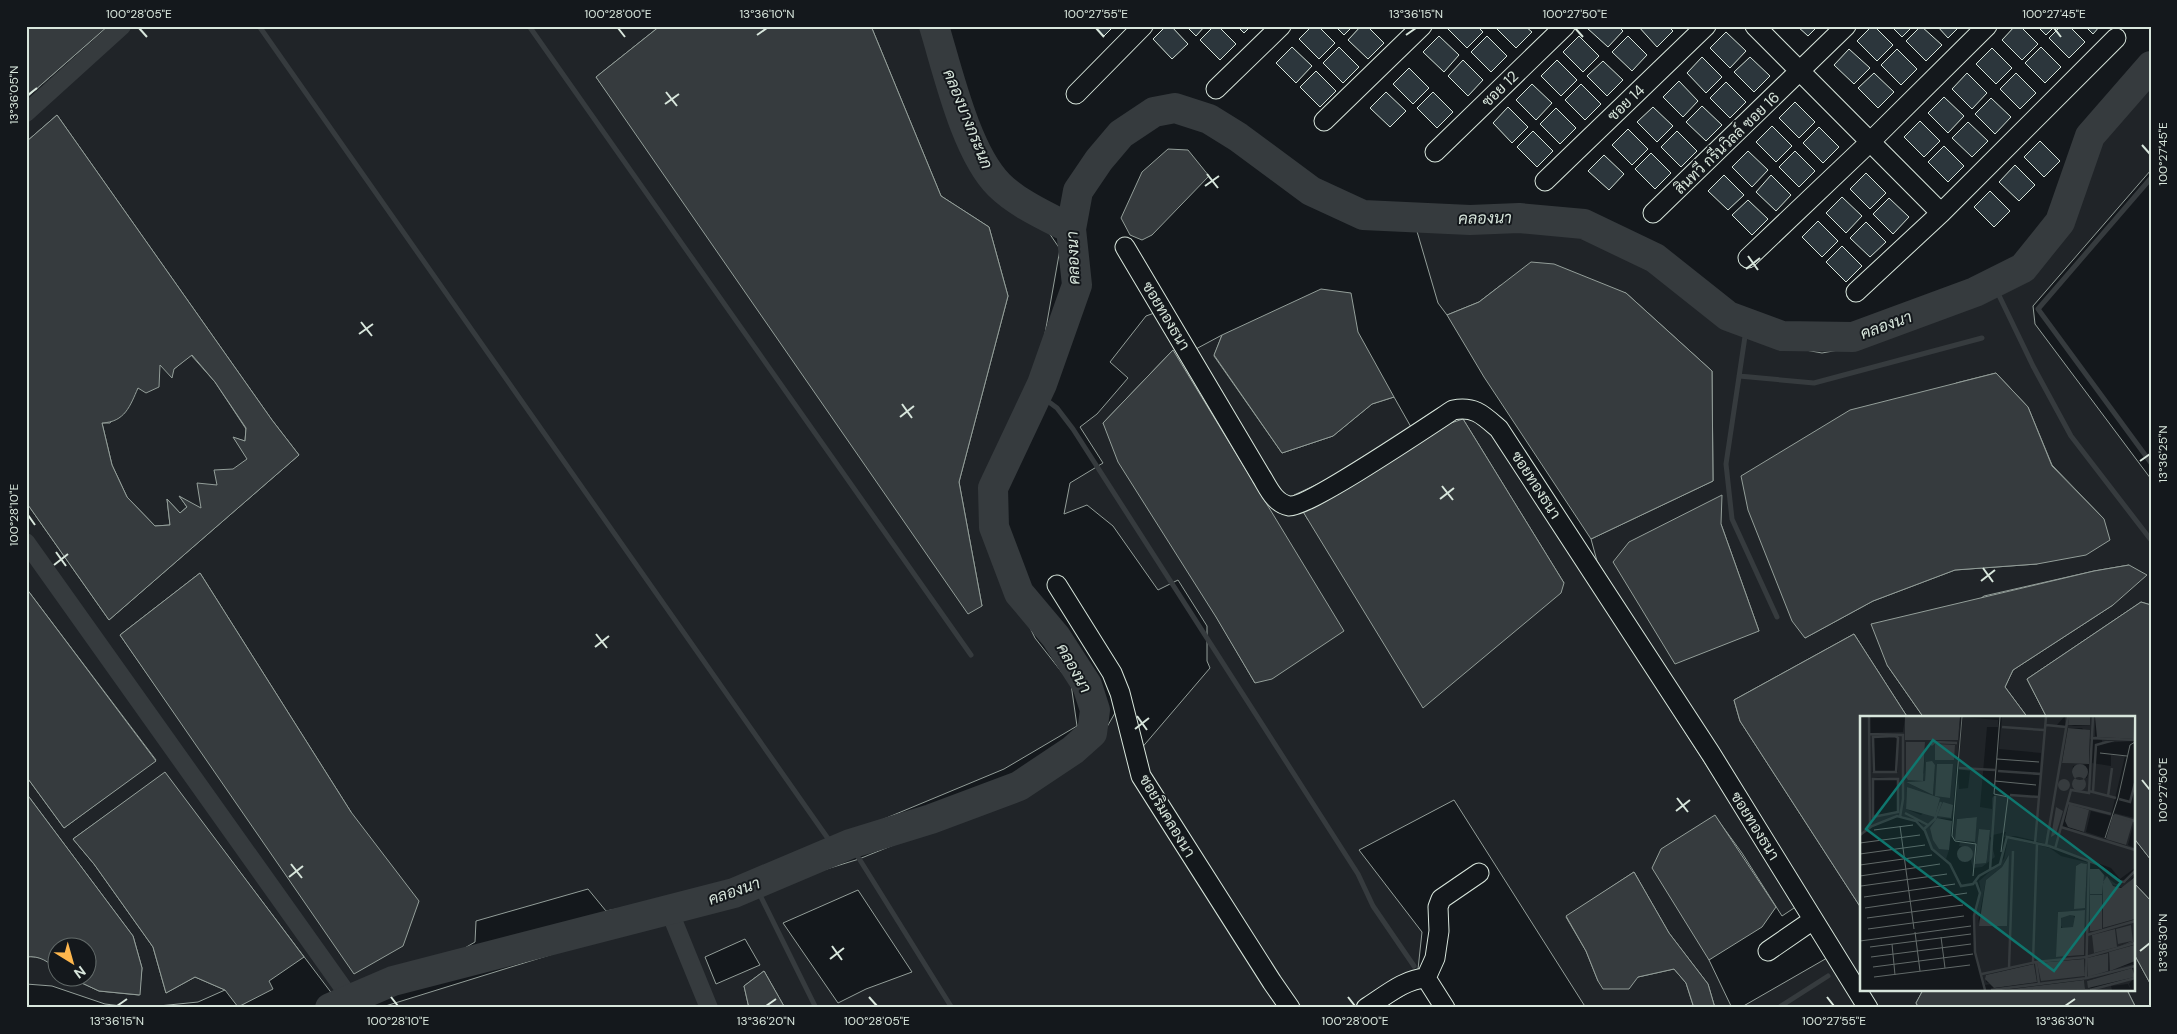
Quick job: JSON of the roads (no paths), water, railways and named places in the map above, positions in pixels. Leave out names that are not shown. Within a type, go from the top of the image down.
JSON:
[{"type":"street","points":[[1076,94],[1143,26]]},
{"type":"street","points":[[1216,89],[1281,26]]},
{"type":"street","points":[[1324,121],[1422,26]]},
{"type":"street","name":"ซอย 12","points":[[1436,152],[1565,26]]},
{"type":"street","name":"ซอย 14","points":[[1546,181],[1706,26]]},
{"type":"street","points":[[1755,26],[1941,213]]},
{"type":"street","name":"สินทวี กรีนวิลล์ ซอย 16","points":[[1653,213],[1801,72],[1846,26]]},
{"type":"street","points":[[1748,258],[1870,142],[1987,26]]},
{"type":"street","points":[[1856,292],[1941,213],[2116,38]]},
{"type":"street","name":"ซอยทองธนา","points":[[1125,247],[1277,501],[1284,504],[1298,505],[1324,492],[1453,410],[1467,408],[1486,417],[1499,429],[1696,732],[1868,1008]]},
{"type":"street","name":"ซอยริมคลองนา","points":[[1057,586],[1112,673],[1120,693],[1141,776],[1290,1008]]},
{"type":"street","points":[[1426,978],[1435,958],[1438,907],[1441,899],[1479,873]]},
{"type":"street","points":[[1768,951],[1813,920]]},
{"type":"street","points":[[1366,1008],[1415,980],[1426,978]]},
{"type":"street","points":[[1426,978],[1445,1008]]},
{"type":"waterway","points":[[26,113],[122,26]]},
{"type":"waterway","points":[[259,26],[836,850]]},
{"type":"waterway","points":[[529,26],[971,655]]},
{"type":"waterway","name":"คลองบางกระนก","points":[[934,26],[959,110],[977,153],[987,171],[999,185],[1015,198],[1071,229]]},
{"type":"waterway","name":"คลองนา","points":[[330,1008],[393,981],[734,893],[850,844],[931,819],[1019,786],[1073,750],[1092,733],[1095,710],[1087,685],[1056,637],[1019,593],[994,527],[993,488],[1042,384],[1077,285],[1071,229],[1078,191],[1099,160],[1121,134],[1154,112],[1175,108],[1209,119],[1238,137],[1311,191],[1363,215],[1470,220],[1519,218],[1584,224],[1655,258],[1728,316],[1782,336],[1853,337],[1975,292],[2023,268],[2060,222],[2090,136],[2151,66]]},
{"type":"waterway","points":[[2151,178],[2038,309],[2151,463]]},
{"type":"waterway","points":[[1993,283],[2033,366],[2071,436],[2151,540]]},
{"type":"waterway","points":[[1747,323],[1726,464],[1732,519],[1777,617]]},
{"type":"waterway","points":[[1739,376],[1814,383],[1982,338]]},
{"type":"waterway","points":[[1037,393],[1057,408],[1073,429],[1358,874],[1373,906],[1414,966]]},
{"type":"waterway","points":[[26,542],[351,999]]},
{"type":"waterway","points":[[850,844],[952,1008]]},
{"type":"waterway","points":[[755,885],[816,1008]]},
{"type":"waterway","points":[[669,910],[709,1008]]},
{"type":"waterway","points":[[1778,1008],[1828,976]]}]
